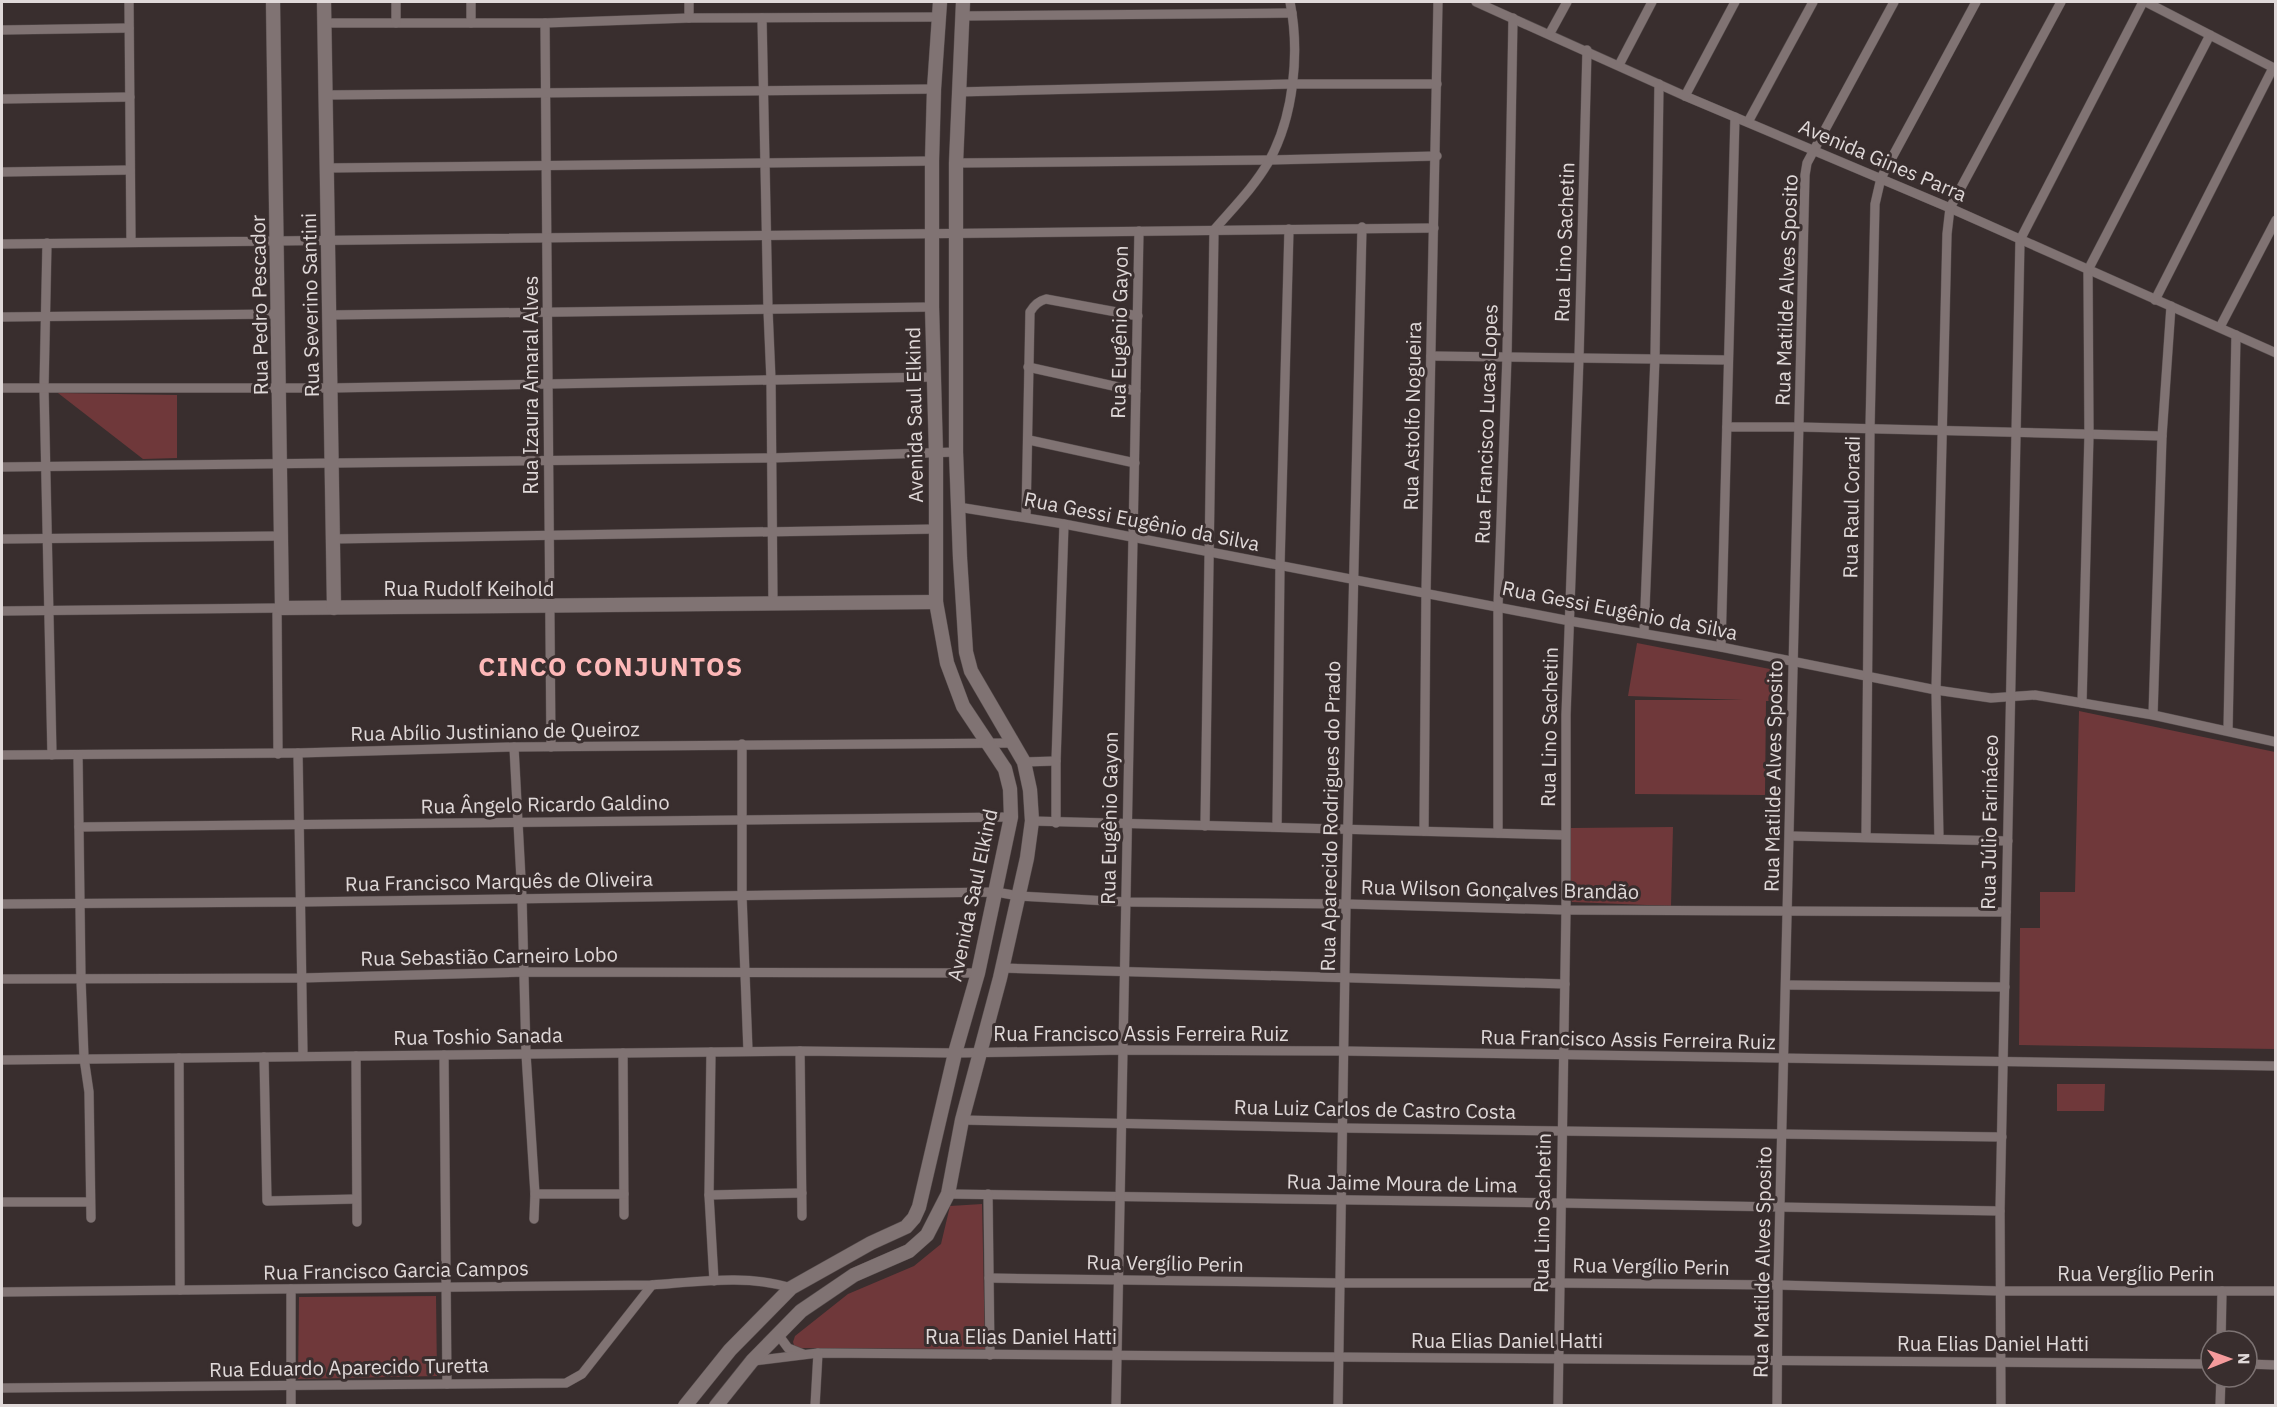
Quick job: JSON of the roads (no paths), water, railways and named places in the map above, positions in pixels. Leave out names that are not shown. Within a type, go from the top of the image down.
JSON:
[{"type":"main road","name":"Rua Pedro Pescador","points":[[273,2],[282,536],[280,608]]},
{"type":"main road","name":"Rua Severino Santini","points":[[324,2],[334,608]]},
{"type":"main road","name":"Avenida Saul Elkind","points":[[685,1406],[730,1350],[791,1288],[906,1227],[914,1218],[919,1207],[955,1053],[978,973],[1011,817],[1010,789],[1005,769],[963,706],[947,663],[936,602],[932,161],[940,2]]},
{"type":"main road","points":[[716,1406],[777,1333],[801,1311],[854,1275],[909,1251],[927,1235],[948,1194],[962,1120],[1002,968],[1032,821],[1030,790],[1024,762],[971,671],[966,652],[956,452],[955,234],[957,92],[962,9]]},
{"type":"main road","name":"Rua Rudolf Keihold","points":[[280,608],[936,602]]},
{"type":"main road","points":[[878,1240],[888,1260]]},
{"type":"street","points":[[129,2],[131,242]]},
{"type":"street","points":[[396,2],[396,22]]},
{"type":"street","points":[[471,2],[471,23]]},
{"type":"street","points":[[689,2],[689,18]]},
{"type":"street","points":[[1205,826],[1214,230],[1246,194],[1269,160],[1284,124],[1294,61],[1290,2]]},
{"type":"street","name":"Rua Astolfo Nogueira","points":[[1424,831],[1426,592],[1437,156],[1438,2]]},
{"type":"street","name":"Avenida Gines Parra","points":[[1481,2],[1685,96],[1950,208],[2276,353]]},
{"type":"street","points":[[1550,33],[1567,2]]},
{"type":"street","points":[[1619,65],[1652,2]]},
{"type":"street","points":[[1685,96],[1735,2]]},
{"type":"street","points":[[1748,122],[1813,2]]},
{"type":"street","name":"Rua Matilde Alves Sposito","points":[[1777,1406],[1805,175],[1814,150],[1894,2]]},
{"type":"street","name":"Rua Raul Coradi","points":[[1866,837],[1870,429],[1875,204],[1881,178],[1976,2]]},
{"type":"street","points":[[1939,839],[1936,690],[1947,234],[1950,208],[2061,2]]},
{"type":"street","points":[[2020,240],[2144,2],[2274,69],[2155,300]]},
{"type":"street","points":[[962,9],[1292,13]]},
{"type":"street","points":[[325,23],[545,23],[689,18],[939,17]]},
{"type":"street","points":[[762,18],[771,380],[773,604]]},
{"type":"street","name":"Rua Francisco Lucas Lopes","points":[[1498,832],[1498,606],[1507,356],[1514,18]]},
{"type":"street","name":"Rua Izaura Amaral Alves","points":[[545,23],[551,747]]},
{"type":"street","points":[[2,30],[129,28]]},
{"type":"street","points":[[2082,703],[2089,435],[2088,270],[2210,35]]},
{"type":"street","name":"Rua Lino Sachetin","points":[[1558,1406],[1566,910],[1566,715],[1587,50]]},
{"type":"street","points":[[957,92],[1292,84],[1437,84]]},
{"type":"street","points":[[1644,633],[1655,358],[1659,84]]},
{"type":"street","points":[[326,95],[934,89]]},
{"type":"street","points":[[2,99],[130,97]]},
{"type":"street","points":[[1721,647],[1735,117]]},
{"type":"street","points":[[956,163],[1437,156]]},
{"type":"street","points":[[327,168],[932,161]]},
{"type":"street","points":[[2,172],[130,170]]},
{"type":"street","points":[[2220,327],[2276,220]]},
{"type":"street","points":[[2,244],[955,234],[1362,227],[1434,228]]},
{"type":"street","name":"Rua Aparecido Rodrigues do Prado","points":[[1338,1406],[1346,904],[1362,227]]},
{"type":"street","points":[[1277,827],[1280,565],[1289,229]]},
{"type":"street","name":"Rua Eugênio Gayon","points":[[1116,1406],[1139,231]]},
{"type":"street","name":"Rua Júlio Farináceo","points":[[2001,1406],[2000,1211],[2020,240]]},
{"type":"street","points":[[47,243],[44,388],[52,755]]},
{"type":"street","points":[[1026,517],[1030,312],[1039,301],[1046,299],[1138,316]]},
{"type":"street","points":[[2153,715],[2162,436],[2170,306]]},
{"type":"street","points":[[330,315],[932,307]]},
{"type":"street","points":[[2,317],[279,314]]},
{"type":"street","points":[[2228,731],[2236,335]]},
{"type":"street","points":[[1431,356],[1728,360]]},
{"type":"street","points":[[1028,367],[1136,391]]},
{"type":"street","points":[[2,388],[280,389],[933,377]]},
{"type":"street","points":[[1727,427],[2162,436]]},
{"type":"street","points":[[1029,440],[1135,464]]},
{"type":"street","points":[[2,467],[771,458],[956,452]]},
{"type":"street","name":"Rua Gessi Eugênio da Silva","points":[[958,507],[1026,517],[1134,539],[1353,578],[1936,690],[1976,696],[2035,695],[2153,715],[2276,742]]},
{"type":"street","points":[[1056,823],[1064,524]]},
{"type":"street","points":[[333,539],[936,529]]},
{"type":"street","points":[[2,539],[282,536]]},
{"type":"street","points":[[278,754],[280,608]]},
{"type":"street","name":"Rua Rudolf Keihold","points":[[2,611],[280,608]]},
{"type":"street","name":"Rua Abílio Justiniano de Queiroz","points":[[2,756],[278,754],[514,747],[741,744],[1013,743]]},
{"type":"street","points":[[741,744],[742,896],[748,1051]]},
{"type":"street","points":[[514,747],[525,972],[526,1054],[535,1194],[534,1219]]},
{"type":"street","points":[[298,753],[303,1056]]},
{"type":"street","points":[[78,755],[81,980],[84,1058],[88,1092],[91,1218]]},
{"type":"street","points":[[1024,762],[1056,761]]},
{"type":"street","name":"Rua Ângelo Ricardo Galdino","points":[[79,827],[1011,817]]},
{"type":"street","points":[[1032,821],[1565,835]]},
{"type":"street","points":[[1790,836],[2008,841]]},
{"type":"street","name":"Rua Francisco Marquês de Oliveira","points":[[2,904],[996,892]]},
{"type":"street","name":"Rua Wilson Gonçalves Brandão","points":[[996,892],[1018,896],[1126,902],[1346,904],[1566,910],[2006,912]]},
{"type":"street","points":[[1002,968],[1565,984]]},
{"type":"street","name":"Rua Sebastião Carneiro Lobo","points":[[2,980],[301,978],[525,972],[978,973]]},
{"type":"street","points":[[1786,985],[2005,987]]},
{"type":"street","name":"Rua Francisco Assis Ferreira Ruiz","points":[[955,1053],[1123,1050],[1344,1052],[2276,1066]]},
{"type":"street","name":"Rua Toshio Sanada","points":[[2,1060],[748,1051],[955,1053]]},
{"type":"street","points":[[801,1051],[802,1216]]},
{"type":"street","points":[[711,1052],[708,1195],[714,1281]]},
{"type":"street","points":[[622,1053],[624,1215]]},
{"type":"street","points":[[444,1054],[447,1383]]},
{"type":"street","points":[[356,1056],[357,1222]]},
{"type":"street","points":[[264,1057],[267,1201],[356,1198]]},
{"type":"street","points":[[179,1058],[180,1290]]},
{"type":"street","name":"Rua Luiz Carlos de Castro Costa","points":[[962,1120],[2002,1137]]},
{"type":"street","points":[[708,1195],[802,1193]]},
{"type":"street","points":[[535,1194],[624,1194]]},
{"type":"street","name":"Rua Jaime Moura de Lima","points":[[948,1194],[2000,1211]]},
{"type":"street","points":[[988,1194],[990,1355]]},
{"type":"street","points":[[2,1202],[90,1202]]},
{"type":"street","name":"Rua Vergílio Perin","points":[[989,1278],[1340,1283],[1559,1282],[1999,1291],[2276,1291]]},
{"type":"street","name":"Rua Francisco Garcia Campos","points":[[2,1292],[652,1285],[714,1281],[766,1282],[791,1288]]},
{"type":"street","name":"Rua Eduardo Aparecido Turetta","points":[[2,1388],[566,1383],[582,1374],[652,1285]]},
{"type":"street","points":[[291,1289],[291,1406]]},
{"type":"street","points":[[2221,1329],[2222,1291]]},
{"type":"street","points":[[777,1333],[788,1348],[803,1354]]},
{"type":"street","points":[[815,1406],[818,1353]]},
{"type":"street","name":"Rua Elias Daniel Hatti","points":[[752,1361],[818,1353],[2199,1364]]},
{"type":"street","points":[[2259,1364],[2276,1365]]},
{"type":"street","points":[[2220,1406],[2221,1389]]},
{"type":"district","name":"CINCO CONJUNTOS","points":[[611,666]]}]
